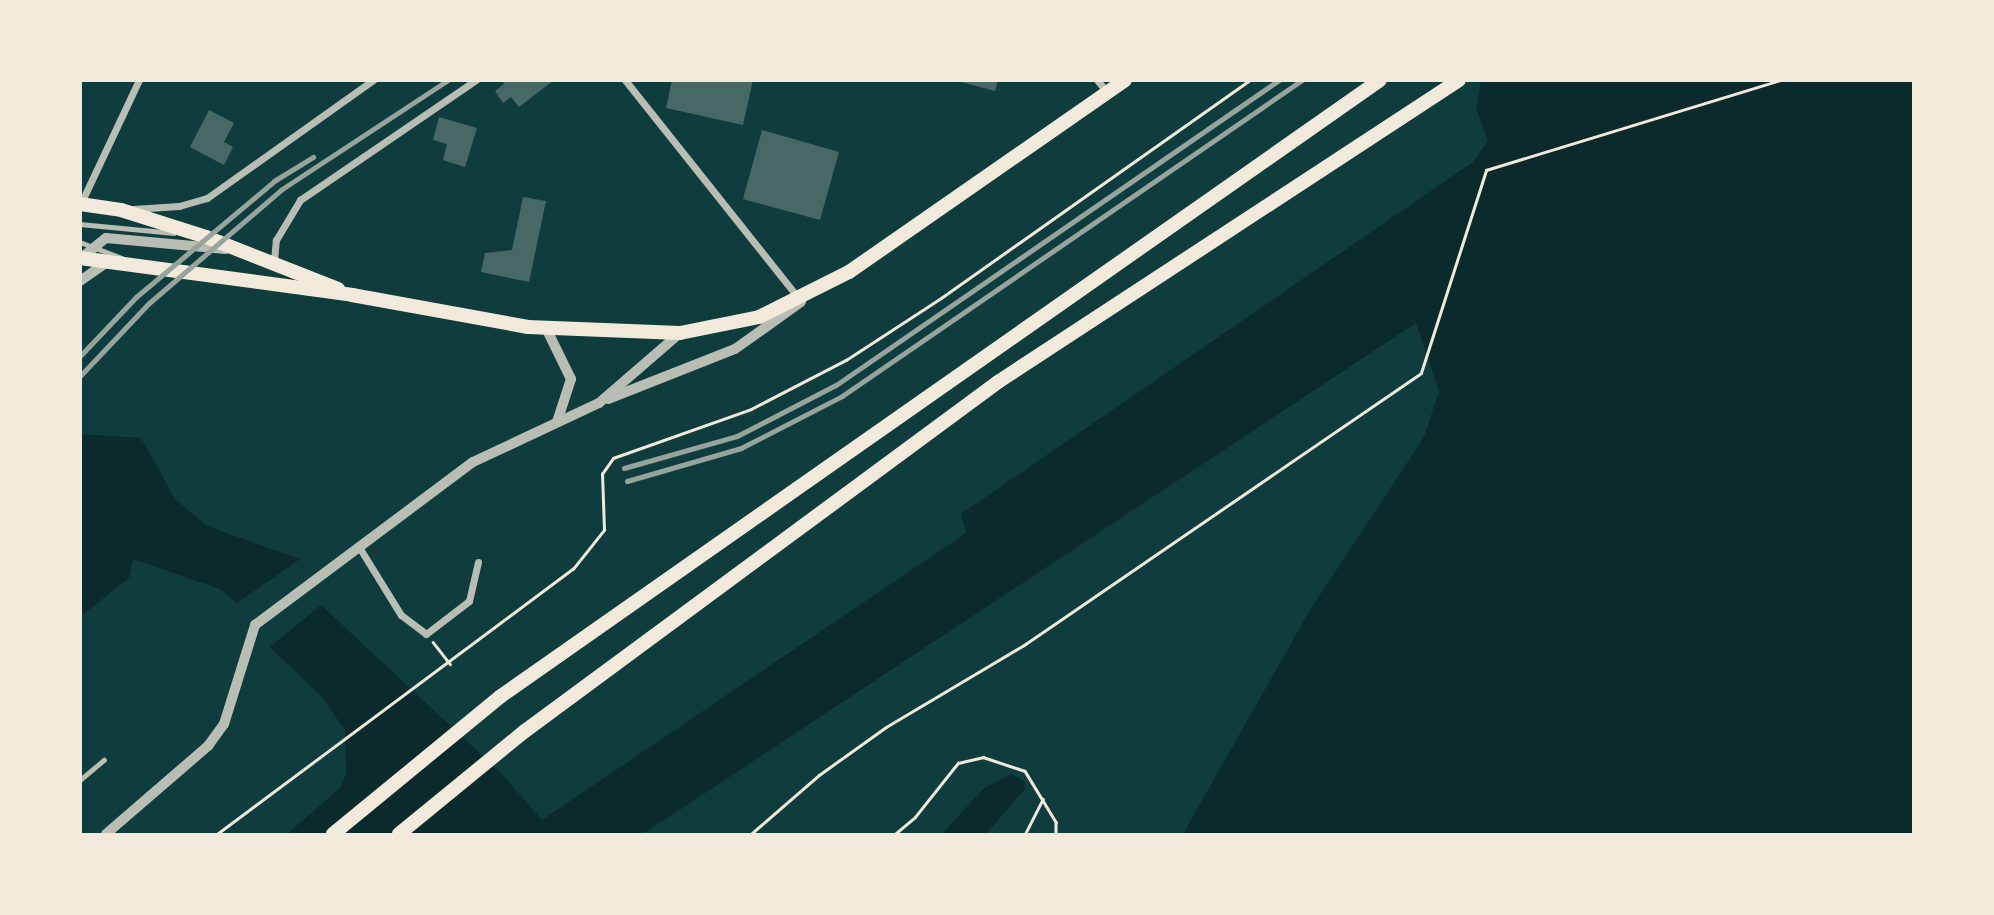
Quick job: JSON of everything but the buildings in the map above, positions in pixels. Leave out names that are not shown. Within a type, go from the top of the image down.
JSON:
[{"type":"main road","points":[[81,259],[352,295],[546,328],[680,333],[759,317],[822,286],[1125,80]]},
{"type":"main road","points":[[333,835],[501,695],[1380,80]]},
{"type":"main road","points":[[399,835],[525,731],[998,382],[1454,84]]},
{"type":"main road","points":[[81,204],[121,210],[206,237],[274,261],[352,295]]},
{"type":"street","points":[[81,204],[139,80]]},
{"type":"street","points":[[121,210],[179,206],[207,198],[373,80]]},
{"type":"street","points":[[274,261],[276,240],[300,200],[476,80]]},
{"type":"street","points":[[625,80],[799,299]]},
{"type":"street","points":[[1097,80],[1107,93]]},
{"type":"street","points":[[81,259],[106,238],[246,251]]},
{"type":"street","points":[[80,281],[107,261]]},
{"type":"street","points":[[106,835],[208,746],[224,724],[246,641],[255,625],[472,462],[599,403],[735,349],[822,286]]},
{"type":"street","points":[[546,328],[570,379],[557,422]]},
{"type":"street","points":[[599,403],[680,333]]},
{"type":"street","points":[[359,547],[401,615],[426,634],[468,601],[478,562]]},
{"type":"lane","points":[[80,224],[206,237]]},
{"type":"lane","points":[[80,242],[96,245],[137,265]]},
{"type":"lane","points":[[80,780],[104,760]]},
{"type":"path","points":[[217,835],[433,672],[450,664],[573,569],[600,539],[606,520],[601,474],[613,458],[751,409],[846,359],[941,298],[1251,80]]},
{"type":"path","points":[[751,835],[819,775],[886,727],[1024,645],[1421,373],[1486,170],[1780,80]]},
{"type":"path","points":[[426,634],[450,664]]},
{"type":"path","points":[[895,835],[915,817],[958,764],[983,757],[1025,771],[1056,822],[1056,835]]},
{"type":"path","points":[[1025,835],[1043,799]]},
{"type":"water","points":[[1481,81],[1913,81],[1913,834],[1183,834],[1310,610],[1424,437],[1439,391],[1416,323],[643,834],[287,834],[340,788],[346,774],[345,730],[321,696],[270,647],[321,605],[502,774],[542,820],[966,533],[961,514],[1473,162],[1488,141],[1476,108]]},
{"type":"water","points":[[81,434],[141,438],[175,499],[207,526],[300,559],[237,603],[220,589],[133,559],[129,578],[81,616]]},
{"type":"water","points":[[1011,774],[1025,782],[1024,790],[986,834],[942,834],[983,789]]},
{"type":"railway","points":[[80,376],[149,303],[282,189],[448,80]]},
{"type":"railway","points":[[624,468],[737,436],[836,385],[1279,80]]},
{"type":"railway","points":[[627,481],[741,448],[842,396],[1302,80]]},
{"type":"railway","points":[[80,356],[136,297],[274,181],[313,157]]}]
